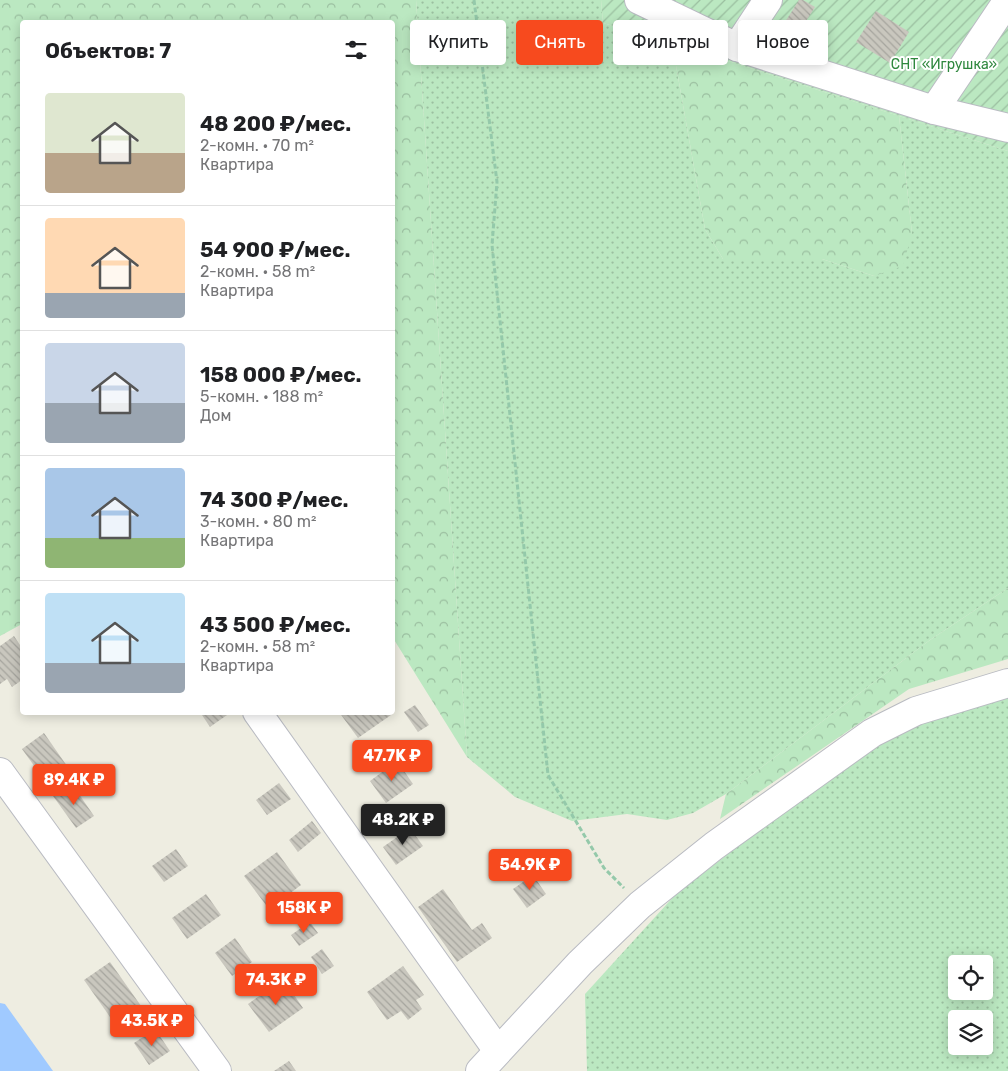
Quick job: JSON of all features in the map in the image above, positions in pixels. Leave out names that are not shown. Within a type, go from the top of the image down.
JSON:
[{"type":"street","points":[[639,0],[737,47],[934,110],[1008,128]]},
{"type":"street","points":[[737,47],[768,0]]},
{"type":"street","points":[[934,110],[1008,0]]},
{"type":"street","points":[[480,1071],[580,962],[640,905],[714,846],[872,733],[916,712],[1008,683]]},
{"type":"street","points":[[260,715],[498,1051]]},
{"type":"street","points":[[0,772],[217,1071]]},
{"type":"path","points":[[474,0],[497,182],[492,245],[548,775],[604,868],[640,905]]},
{"type":"green space","points":[[0,0],[416,0],[417,20],[410,20],[410,65],[420,65],[467,757],[395,641],[395,20],[20,20],[20,625],[0,636]]},
{"type":"green space","points":[[416,0],[601,0],[603,20],[516,20],[516,65],[603,65],[603,23],[613,26],[613,65],[676,65],[705,229],[723,259],[822,259],[874,276],[912,233],[899,116],[1008,151],[1008,588],[930,640],[726,794],[693,813],[667,820],[627,814],[572,821],[515,797],[467,757],[420,65],[506,65],[506,20],[417,20]]},
{"type":"green space","name":"СНТ «Игрушка»","points":[[601,0],[1008,0],[1008,151],[740,65],[828,65],[828,20],[738,20],[738,64],[728,61],[728,20],[613,20],[613,26],[603,23]]},
{"type":"green space","points":[[728,61],[899,116],[912,233],[903,266],[874,276],[822,259],[723,259],[705,229],[676,65],[728,65]]},
{"type":"green space","points":[[1008,588],[1008,659],[909,689],[720,819],[726,794],[930,640]]},
{"type":"green space","points":[[1008,692],[1008,1071],[587,1071],[585,994],[676,894],[846,763],[887,737]]},
{"type":"water","points":[[0,1003],[5,1004],[53,1071],[0,1071]]},
{"type":"building","points":[[799,0],[803,0],[815,7],[807,20],[786,20]]},
{"type":"building","points":[[876,11],[909,32],[890,63],[856,42]]},
{"type":"building","points":[[14,636],[20,645],[20,681],[12,687],[7,679],[0,684],[0,646]]},
{"type":"building","points":[[415,705],[429,725],[418,732],[404,712]]},
{"type":"building","points":[[202,715],[227,715],[210,727]]},
{"type":"building","points":[[341,715],[391,715],[358,738]]},
{"type":"building","points":[[44,733],[67,766],[45,781],[22,749]]},
{"type":"building","points":[[397,761],[413,784],[386,803],[370,781]]},
{"type":"building","points":[[279,783],[291,799],[267,815],[256,800]]},
{"type":"building","points":[[72,784],[94,816],[76,828],[53,796]]},
{"type":"building","points":[[312,821],[321,833],[298,852],[289,840]]},
{"type":"building","points":[[410,828],[423,846],[396,865],[383,847]]},
{"type":"building","points":[[176,849],[188,866],[164,882],[152,866]]},
{"type":"building","points":[[277,852],[301,885],[269,909],[244,876]]},
{"type":"building","points":[[533,875],[546,894],[527,908],[513,889]]},
{"type":"building","points":[[443,889],[472,930],[482,923],[492,938],[457,962],[418,907]]},
{"type":"building","points":[[206,894],[221,915],[187,939],[172,918]]},
{"type":"building","points":[[310,922],[318,933],[299,946],[291,935]]},
{"type":"building","points":[[235,938],[252,962],[232,976],[215,953]]},
{"type":"building","points":[[322,949],[334,966],[322,974],[311,957]]},
{"type":"building","points":[[110,962],[146,1013],[120,1031],[84,980]]},
{"type":"building","points":[[403,966],[424,995],[416,1000],[422,1009],[408,1020],[401,1011],[387,1020],[367,992]]},
{"type":"building","points":[[283,979],[303,1008],[269,1032],[248,1004]]},
{"type":"building","points":[[155,1029],[170,1051],[149,1065],[134,1043]]},
{"type":"building","points":[[289,1061],[296,1071],[274,1071]]}]
